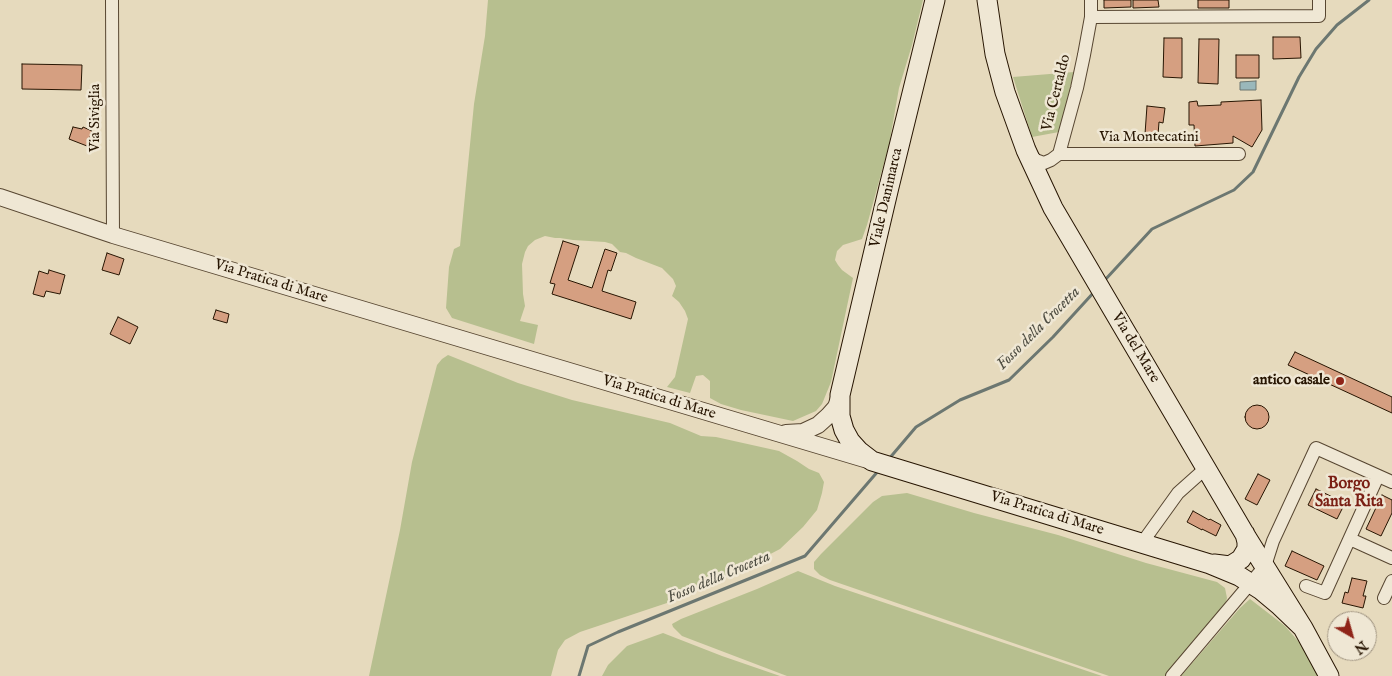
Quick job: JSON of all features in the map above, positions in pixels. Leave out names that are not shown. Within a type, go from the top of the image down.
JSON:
[{"type":"main road","name":"Viale Danimarca","points":[[872,461],[850,441],[844,430],[840,416],[840,395],[935,0]]},
{"type":"main road","name":"Via del Mare","points":[[987,0],[995,54],[1005,92],[1026,150],[1053,208],[1245,534],[1303,628],[1329,676]]},
{"type":"main road","name":"Via Pratica di Mare","points":[[872,461],[1210,564],[1251,583],[1279,604],[1303,628]]},
{"type":"main road","points":[[1210,564],[1230,566],[1241,559],[1247,548],[1245,534]]},
{"type":"street","name":"Via Siviglia","points":[[112,0],[113,236]]},
{"type":"street","name":"Via Certaldo","points":[[1026,150],[1032,157],[1044,163],[1059,154],[1077,88],[1090,17],[1091,0]]},
{"type":"street","points":[[1090,17],[1319,16],[1319,0]]},
{"type":"street","name":"Via Montecatini","points":[[1059,154],[1239,154]]},
{"type":"street","name":"Via Pratica di Mare","points":[[0,197],[113,236],[872,461]]},
{"type":"street","name":"Viale Danimarca","points":[[781,434],[803,432],[818,425],[836,407],[840,395]]},
{"type":"street","points":[[1172,676],[1265,566],[1273,541],[1316,448],[1392,482]]},
{"type":"street","points":[[1142,543],[1178,493],[1206,468]]},
{"type":"street","points":[[1306,586],[1325,593],[1378,476]]},
{"type":"street","points":[[1350,538],[1392,558]]},
{"type":"street","points":[[1384,598],[1392,581]]},
{"type":"green space","points":[[488,0],[923,0],[899,88],[889,145],[867,225],[862,239],[843,245],[837,251],[835,260],[842,270],[853,278],[831,382],[822,404],[816,411],[793,421],[721,404],[710,398],[710,381],[703,375],[696,376],[690,393],[667,387],[675,377],[688,319],[679,302],[672,296],[676,286],[673,279],[662,268],[620,252],[612,244],[605,242],[545,236],[535,240],[528,246],[522,264],[525,306],[520,321],[538,325],[534,344],[452,318],[446,308],[449,267],[454,249],[460,246],[474,104],[485,36]]},
{"type":"green space","points":[[1074,72],[1059,132],[1032,137],[1013,77]]},
{"type":"green space","points":[[448,355],[518,383],[572,400],[670,423],[701,436],[716,437],[779,451],[819,473],[824,482],[817,510],[803,527],[780,549],[757,561],[679,599],[580,632],[565,640],[558,650],[551,676],[369,676],[400,530],[412,462],[437,365]]},
{"type":"green space","points":[[907,493],[1217,582],[1225,588],[1227,598],[1225,606],[1167,676],[1109,676],[830,580],[820,575],[814,569],[814,562],[821,554],[873,502],[882,496]]},
{"type":"green space","points":[[798,571],[835,586],[1102,676],[787,676],[682,636],[673,627],[672,624],[681,619]]},
{"type":"green space","points":[[1250,599],[1285,626],[1299,642],[1322,676],[1181,676]]},
{"type":"green space","points":[[663,633],[780,676],[602,676],[608,665],[627,646]]},
{"type":"water","points":[[1256,81],[1256,90],[1240,90],[1240,82]]},
{"type":"building","points":[[1104,0],[1131,0],[1131,7],[1104,8]]},
{"type":"building","points":[[1133,0],[1158,0],[1159,7],[1133,8]]},
{"type":"building","points":[[1198,0],[1229,0],[1229,8],[1198,8]]},
{"type":"building","points":[[1273,37],[1300,37],[1301,58],[1273,59]]},
{"type":"building","points":[[1164,38],[1182,38],[1182,78],[1163,77]]},
{"type":"building","points":[[1199,39],[1219,39],[1218,84],[1198,83]]},
{"type":"building","points":[[1236,55],[1259,55],[1259,78],[1236,78]]},
{"type":"building","points":[[22,64],[82,65],[81,90],[22,89]]},
{"type":"building","points":[[1261,100],[1262,130],[1252,147],[1233,136],[1233,143],[1195,146],[1194,125],[1189,125],[1189,102],[1197,101],[1198,106],[1221,105],[1221,102]]},
{"type":"building","points":[[1147,106],[1165,108],[1163,123],[1159,122],[1158,135],[1145,134]]},
{"type":"building","points":[[73,127],[82,129],[83,127],[92,131],[87,146],[69,139]]},
{"type":"building","points":[[563,241],[579,246],[568,280],[592,288],[605,249],[617,253],[611,271],[608,270],[602,291],[636,302],[631,319],[552,294],[555,284],[550,283]]},
{"type":"building","points":[[107,253],[124,259],[119,275],[102,270]]},
{"type":"building","points":[[49,270],[65,275],[60,294],[46,291],[44,297],[33,294],[39,271],[48,274]]},
{"type":"building","points":[[216,310],[229,314],[227,323],[213,319]]},
{"type":"building","points":[[118,317],[138,327],[130,344],[110,334]]},
{"type":"building","name":"antico casale","points":[[1295,352],[1392,397],[1392,413],[1288,365]]},
{"type":"building","points":[[1257,405],[1262,406],[1268,412],[1268,422],[1262,428],[1257,429],[1252,428],[1246,422],[1245,417],[1246,412],[1252,406]]},
{"type":"building","points":[[1258,474],[1270,480],[1257,505],[1245,499]]},
{"type":"building","points":[[1316,489],[1345,503],[1337,519],[1308,505]]},
{"type":"building","points":[[1382,495],[1392,500],[1392,513],[1381,536],[1366,529]]},
{"type":"building","points":[[1193,511],[1221,525],[1216,536],[1187,522]]},
{"type":"building","points":[[1292,551],[1324,566],[1317,580],[1285,566]]},
{"type":"building","points":[[1352,578],[1367,581],[1363,596],[1366,596],[1363,608],[1342,603],[1345,592],[1348,593]]},
{"type":"waterway","name":"Fosso della Crocetta","points":[[1104,281],[1152,229],[1234,190],[1253,172],[1299,77],[1316,49],[1337,25],[1369,0]]},
{"type":"waterway","name":"Fosso della Crocetta","points":[[888,460],[916,427],[960,400],[1009,380],[1053,337],[1095,291]]},
{"type":"waterway","name":"Fosso della Crocetta","points":[[579,676],[588,646],[805,556],[879,470]]},
{"type":"place","name":"antico casale","points":[[1340,381]]},
{"type":"district","name":"Borgo Santa Rita","points":[[1349,494]]}]
